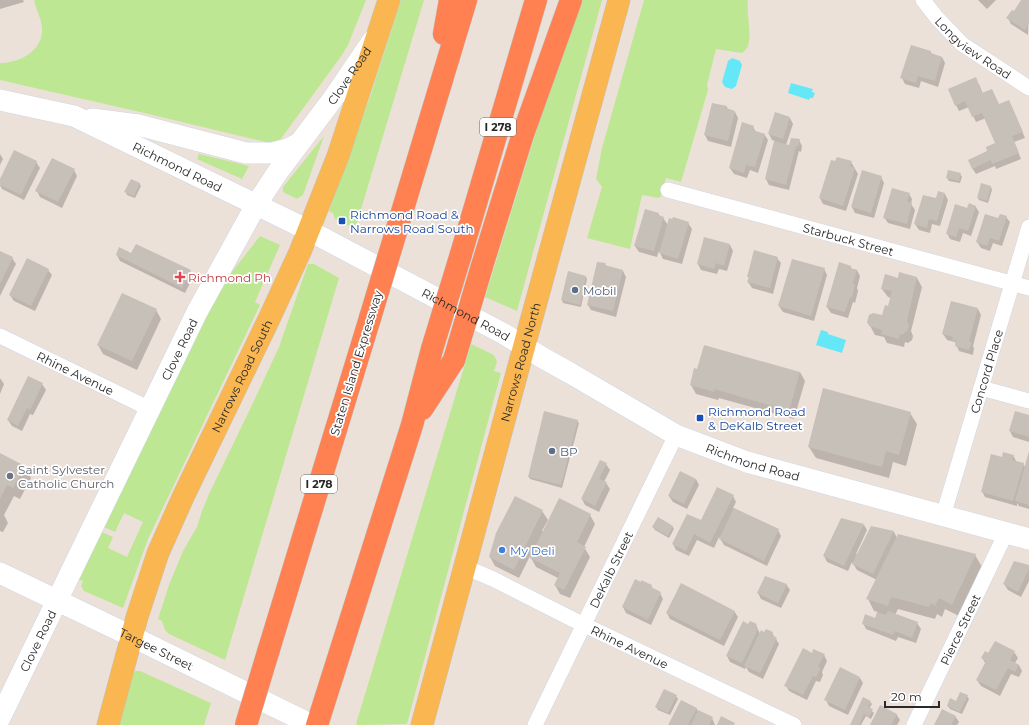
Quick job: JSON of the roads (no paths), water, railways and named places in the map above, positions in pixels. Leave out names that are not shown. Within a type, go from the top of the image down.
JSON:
[{"type":"highway","points":[[429,123],[450,0]]},
{"type":"highway","name":"Staten Island Expressway","points":[[246,725],[466,0]]},
{"type":"highway","name":"I 278","points":[[317,725],[412,425],[432,349],[536,0]]},
{"type":"highway","points":[[412,425],[454,360],[523,134],[571,0]]},
{"type":"main road","name":"Clove Road","points":[[0,718],[197,312],[256,205],[298,144],[335,96],[381,28],[389,0]]},
{"type":"main road","name":"Narrows Road North","points":[[422,725],[619,0]]},
{"type":"main road","name":"Narrows Road South","points":[[108,725],[131,636],[148,579],[170,524],[269,319],[308,230],[338,156],[381,28]]},
{"type":"main road","name":"Richmond Road","points":[[0,100],[74,116],[308,230],[504,334],[676,435],[747,462],[1029,539]]},
{"type":"main road","points":[[74,116],[138,124],[246,153],[272,153],[288,149],[298,144]]},
{"type":"main road","name":"Targee Street","points":[[0,573],[312,725]]},
{"type":"street","name":"Longview Road","points":[[923,0],[937,18],[962,44],[1029,88]]},
{"type":"street","name":"Starbuck Street","points":[[668,190],[1029,288]]},
{"type":"street","name":"Concord Place","points":[[942,516],[1029,227]]},
{"type":"street","name":"Rhine Avenue","points":[[0,336],[150,409]]},
{"type":"street","points":[[981,388],[1029,401]]},
{"type":"street","name":"DeKalb Street","points":[[535,725],[676,435]]},
{"type":"street","name":"Pierce Street","points":[[914,725],[1006,533]]},
{"type":"street","name":"Rhine Avenue","points":[[465,567],[794,725]]},
{"type":"water","points":[[732,58],[740,61],[742,65],[736,86],[732,89],[725,87],[722,82],[728,61]]},
{"type":"water","points":[[791,83],[813,89],[812,92],[815,93],[813,98],[810,98],[809,100],[788,93]]},
{"type":"water","points":[[821,330],[846,340],[842,353],[816,345]]},
{"type":"place","name":"Richmond Road & Narrows Road South","points":[[342,221]]},
{"type":"place","name":"Richmond Ph","points":[[180,277]]},
{"type":"place","name":"Mobil","points":[[575,290]]},
{"type":"place","name":"Richmond Road & DeKalb Street","points":[[700,418]]},
{"type":"place","name":"BP","points":[[552,451]]},
{"type":"place","name":"Saint Sylvester Catholic Church","points":[[10,476]]},
{"type":"place","name":"My Deli","points":[[502,550]]}]
